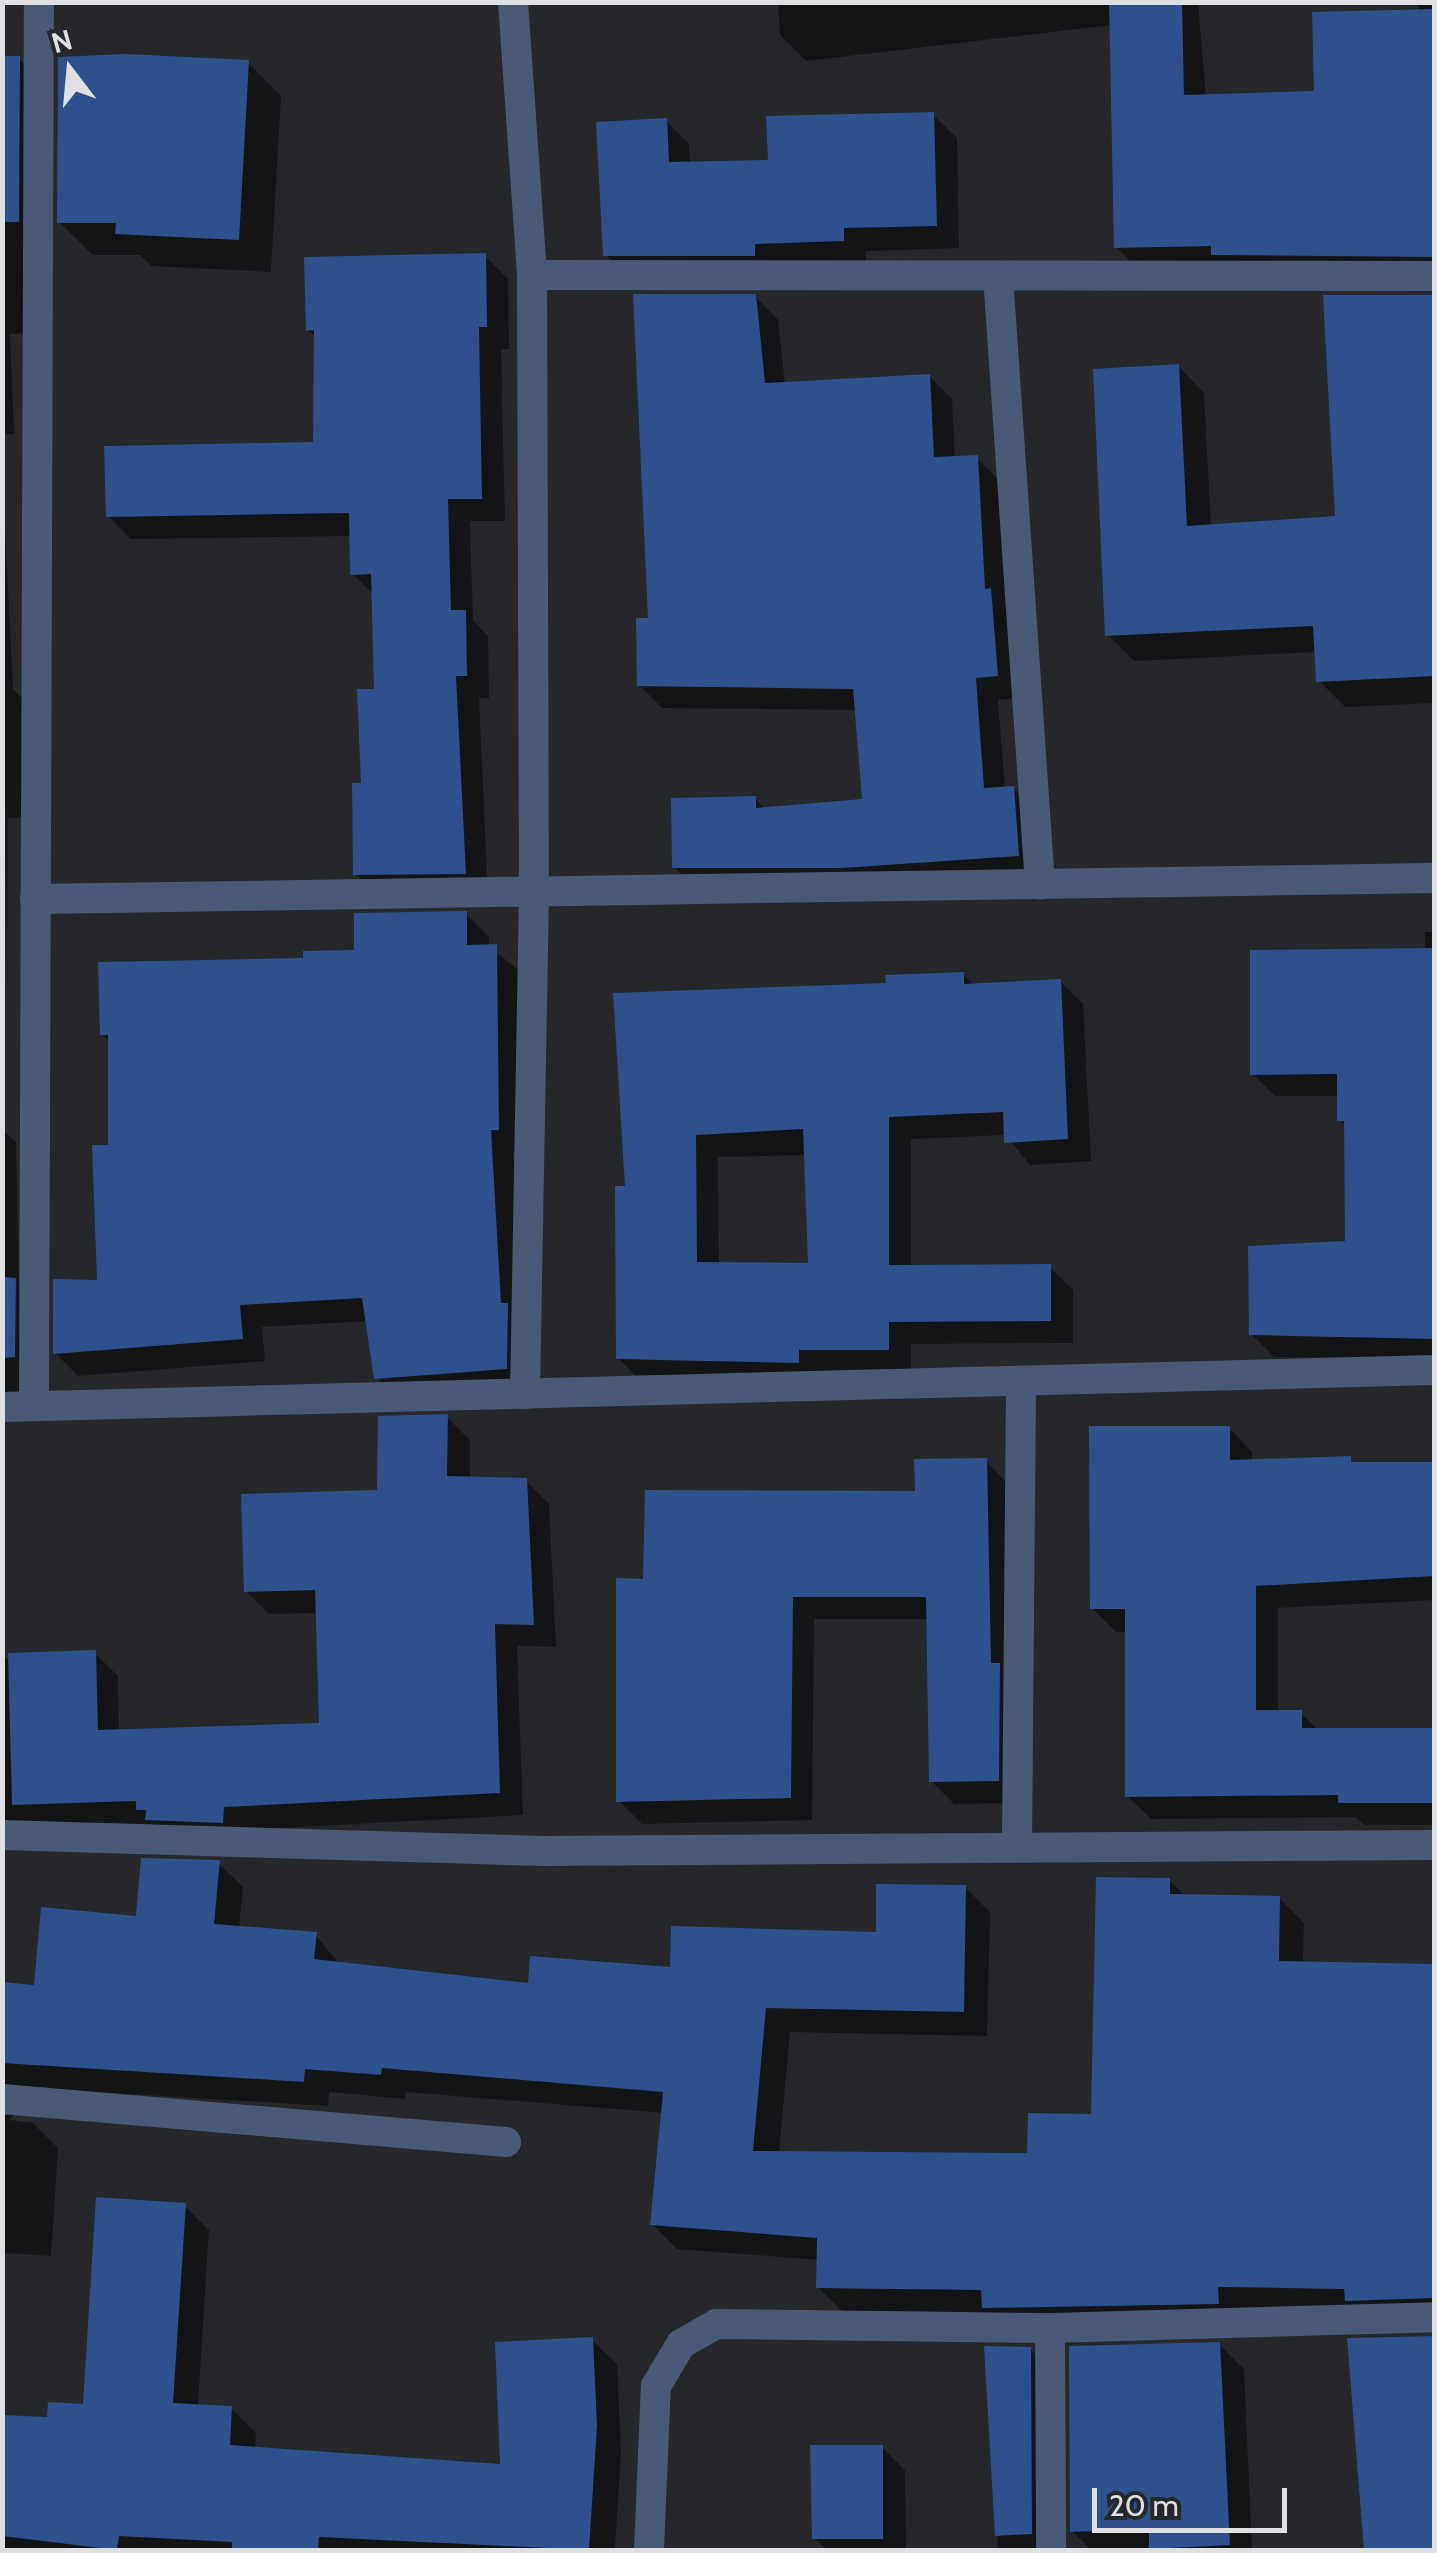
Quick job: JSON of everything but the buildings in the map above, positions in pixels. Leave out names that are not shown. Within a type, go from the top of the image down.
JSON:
[{"type":"street","points":[[34,1405],[39,2]]},
{"type":"street","points":[[512,2],[532,275],[534,892],[525,1394]]},
{"type":"street","points":[[532,275],[1434,276]]},
{"type":"street","points":[[998,276],[1040,885]]},
{"type":"street","points":[[36,899],[1434,878]]},
{"type":"street","points":[[2,1407],[525,1394],[634,1386],[1434,1370]]},
{"type":"street","points":[[1017,1844],[1021,1381]]},
{"type":"street","points":[[2,1835],[543,1852],[1017,1844],[1434,1845]]},
{"type":"street","points":[[2,2098],[506,2142]]},
{"type":"street","points":[[650,2550],[656,2386],[681,2344],[716,2324],[1050,2328],[1434,2317]]},
{"type":"street","points":[[1050,2328],[1051,2550]]}]
